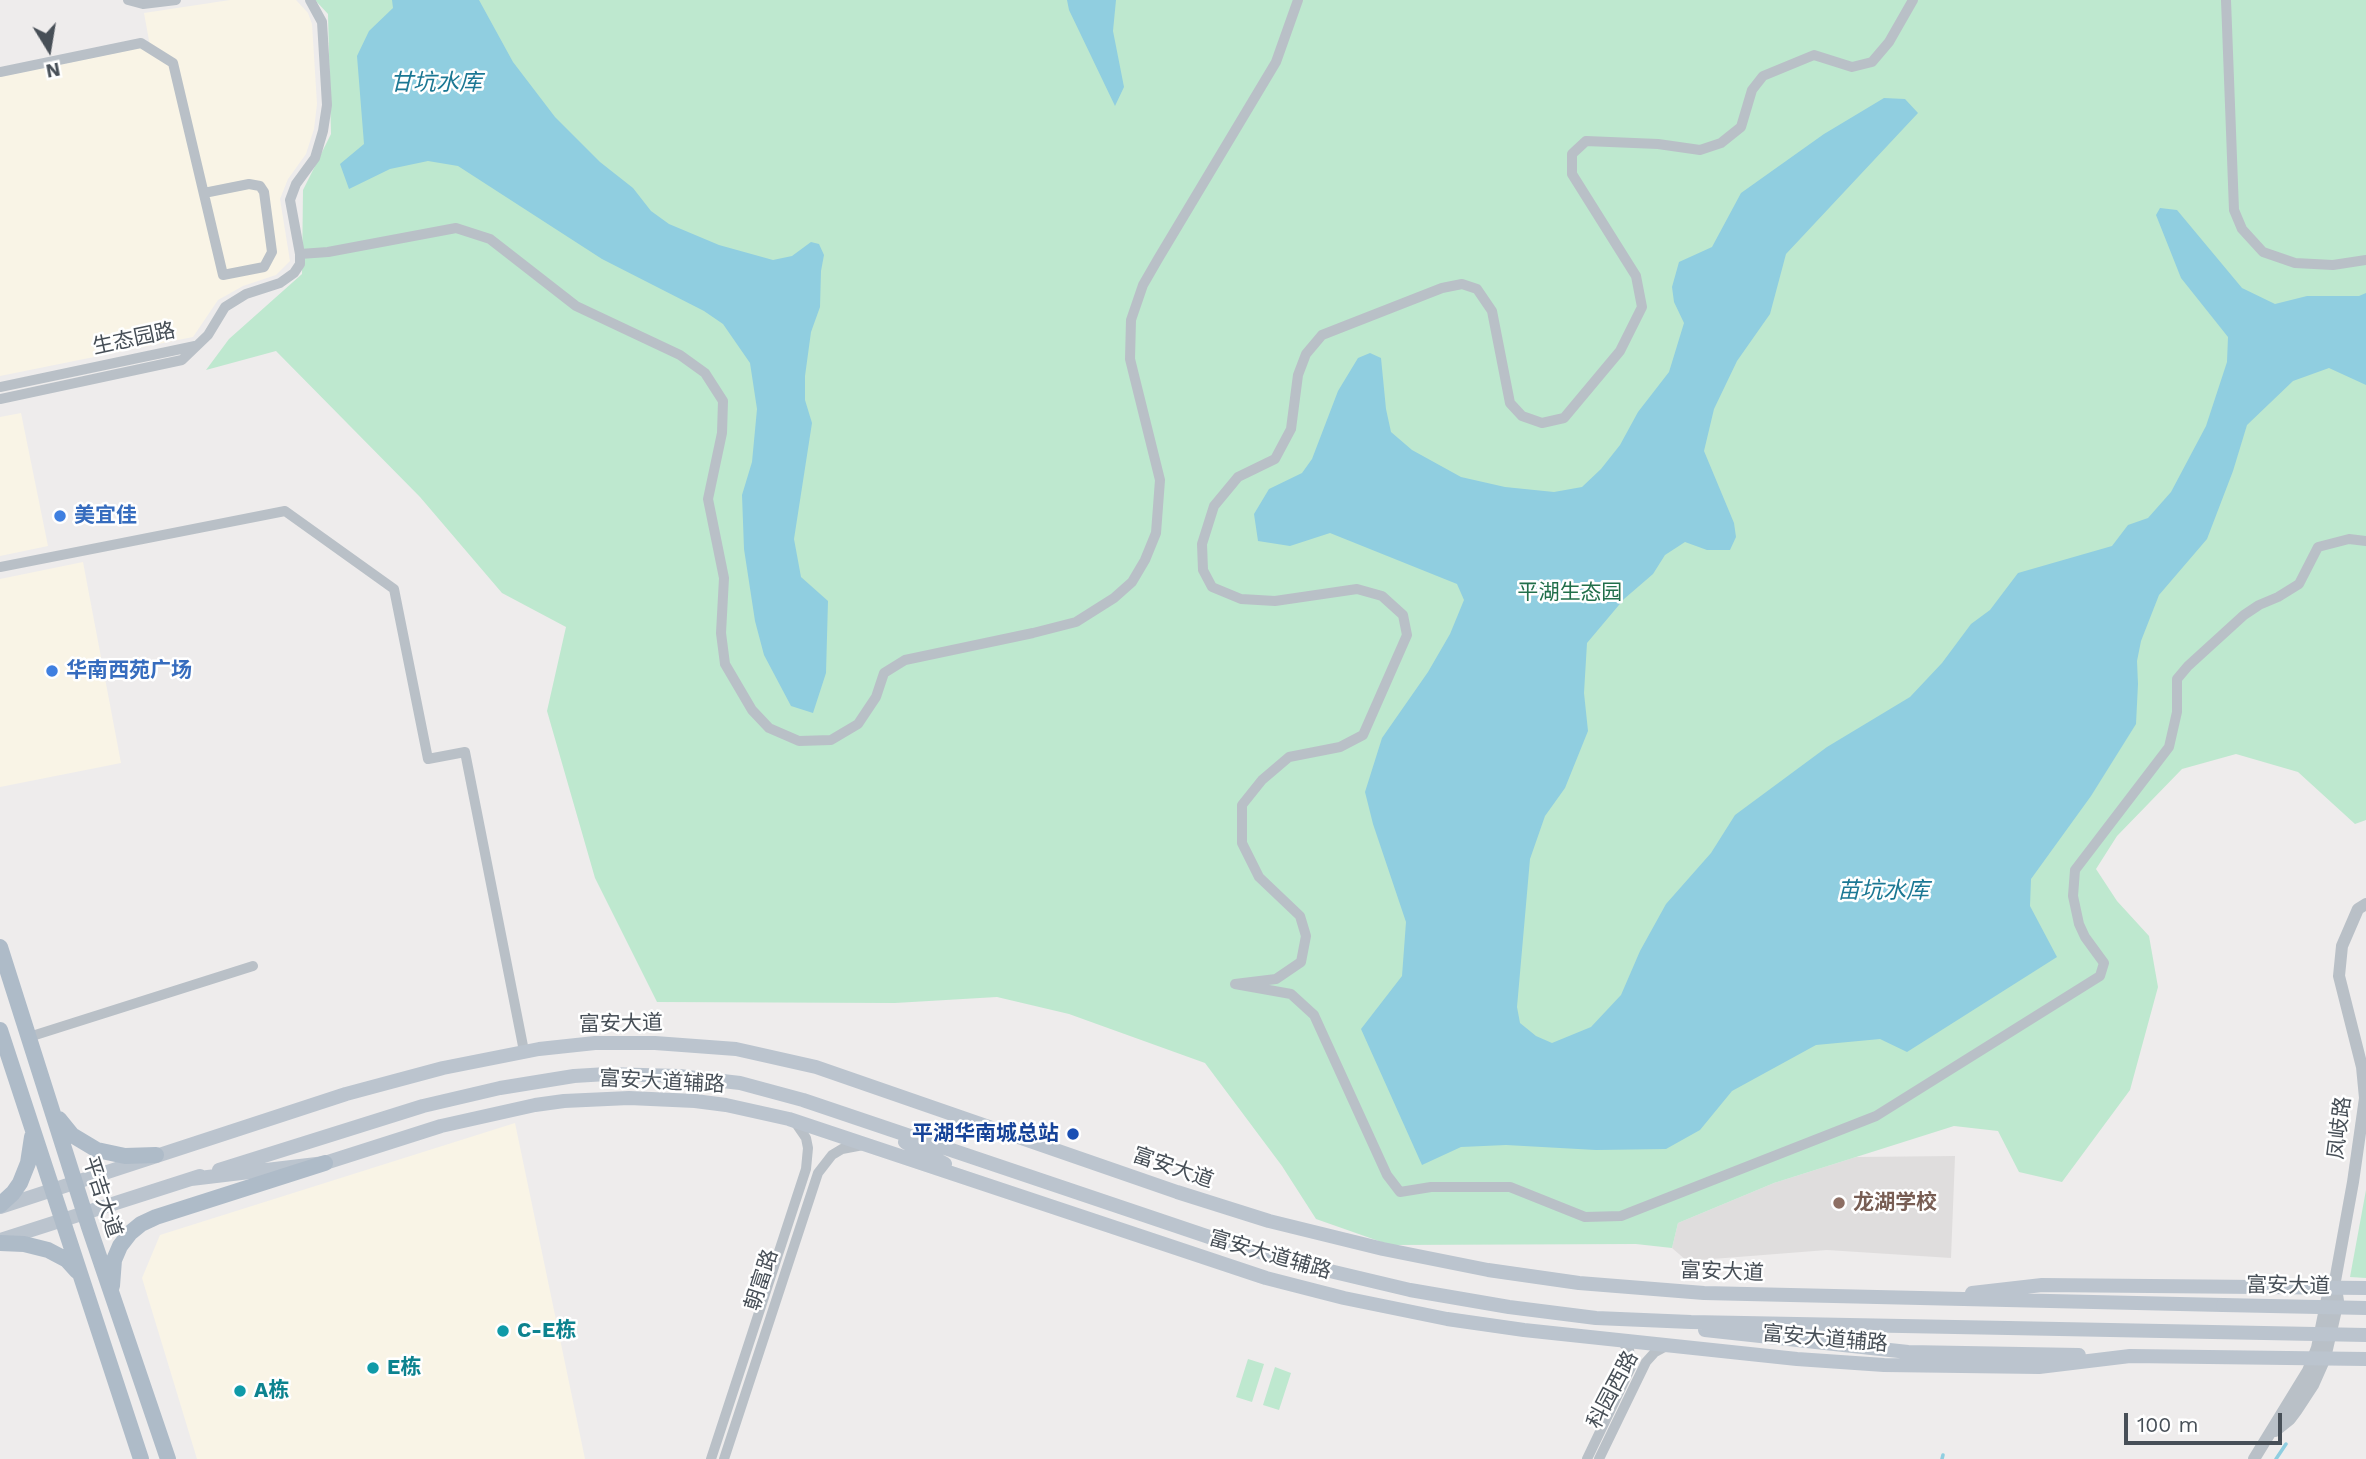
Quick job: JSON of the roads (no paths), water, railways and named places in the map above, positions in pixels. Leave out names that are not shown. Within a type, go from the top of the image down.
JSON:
[{"type":"main road","name":"平吉大道","points":[[0,947],[114,1302],[168,1459]]},
{"type":"main road","points":[[0,1030],[141,1459]]},
{"type":"main road","name":"富安大道","points":[[0,1206],[396,1080],[524,1051],[595,1043],[655,1043],[736,1049],[790,1060],[1258,1218],[1383,1249],[1488,1270],[1662,1291],[2366,1308]]},
{"type":"main road","points":[[0,1242],[85,1212],[423,1106],[500,1088],[573,1076],[655,1075],[740,1083],[803,1100],[1224,1242],[1301,1264],[1436,1295],[1596,1318],[1908,1352],[2130,1356]]},
{"type":"main road","name":"富安大道辅路","points":[[191,1178],[325,1163],[473,1118],[564,1101],[629,1098],[695,1101],[789,1119],[1227,1266],[1301,1287],[1447,1319],[1797,1359],[1924,1367],[2039,1367],[2130,1356],[2362,1359]]},
{"type":"main road","points":[[50,1103],[72,1135],[97,1150],[125,1156],[156,1155]]},
{"type":"main road","points":[[870,1122],[977,1182]]},
{"type":"main road","points":[[0,1206],[13,1193],[24,1173],[31,1152],[32,1128]]},
{"type":"main road","points":[[114,1302],[114,1260],[125,1239],[141,1224],[325,1163]]},
{"type":"main road","points":[[0,1242],[48,1250],[67,1260],[79,1275]]},
{"type":"main road","points":[[1936,1299],[2042,1285],[2334,1285],[2366,1288]]},
{"type":"main road","points":[[1596,1318],[2366,1335]]},
{"type":"street","points":[[128,0],[143,4],[176,0]]},
{"type":"street","points":[[197,346],[208,335],[225,307],[246,294],[280,284],[294,273],[300,264],[290,200],[296,184],[315,158],[327,105],[322,22],[310,0]]},
{"type":"street","points":[[300,254],[328,252],[456,228],[490,239],[576,306],[680,355],[705,373],[723,401],[722,433],[708,499],[724,578],[720,634],[725,664],[752,710],[769,728],[799,741],[831,740],[858,724],[876,697],[884,673],[905,660],[1076,622],[1107,603],[1132,582],[1156,533],[1160,480],[1130,359],[1132,320],[1143,285],[1276,62],[1297,0]]},
{"type":"street","points":[[1913,0],[1889,43],[1872,62],[1852,67],[1814,55],[1763,76],[1752,90],[1741,128],[1721,143],[1700,150],[1658,144],[1586,141],[1572,154],[1572,174],[1636,276],[1642,307],[1620,351],[1564,418],[1542,423],[1521,416],[1510,402],[1492,311],[1477,289],[1462,284],[1442,288],[1322,335],[1306,354],[1298,375],[1291,429],[1275,459],[1238,477],[1214,506],[1202,544],[1203,569],[1212,587],[1241,599],[1275,601],[1357,589],[1382,596],[1403,615],[1407,635],[1363,736],[1340,747],[1289,757],[1262,780],[1242,805],[1242,843],[1259,877],[1300,916],[1306,936],[1301,962],[1276,979],[1235,984],[1291,994],[1314,1015],[1387,1175],[1400,1192],[1432,1187],[1510,1187],[1585,1217],[1621,1216],[1876,1116],[2100,976],[2104,963],[2085,937],[2079,923],[2073,896],[2075,870],[2169,747],[2177,712],[2177,679],[2244,615],[2300,584],[2318,547],[2350,539],[2366,541]]},
{"type":"street","points":[[2225,0],[2234,210],[2242,229],[2263,252],[2295,263],[2333,265],[2366,260]]},
{"type":"street","points":[[0,72],[141,43],[173,63],[223,275],[264,267],[272,252],[264,192],[260,186],[250,184],[204,193]]},
{"type":"street","name":"生态园路","points":[[0,387],[197,346]]},
{"type":"street","name":"生态园路","points":[[0,399],[182,360],[197,346]]},
{"type":"street","points":[[0,567],[285,511],[394,589],[428,759],[465,752],[524,1051]]},
{"type":"street","name":"凤岐路","points":[[2254,1459],[2319,1358],[2334,1285],[2365,1098],[2362,1067],[2339,976],[2342,946],[2358,909],[2366,904]]},
{"type":"street","points":[[29,1037],[253,966]]},
{"type":"street","name":"朝富路","points":[[711,1459],[806,1169],[806,1138],[797,1123],[789,1119]]},
{"type":"street","name":"朝富路","points":[[724,1459],[818,1173],[824,1163],[842,1149],[870,1145]]},
{"type":"street","name":"科园西路","points":[[1587,1459],[1631,1367],[1631,1354],[1620,1340]]},
{"type":"street","name":"科园西路","points":[[1599,1459],[1646,1362],[1655,1352],[1668,1345]]},
{"type":"water","name":"甘坑水库","points":[[392,0],[479,0],[513,62],[555,117],[600,162],[633,188],[651,211],[669,224],[719,245],[773,260],[792,256],[811,242],[819,244],[824,255],[820,307],[811,332],[805,376],[805,400],[812,423],[794,539],[801,577],[828,601],[826,673],[813,713],[791,706],[764,655],[755,621],[744,549],[742,495],[752,462],[757,409],[750,363],[723,324],[704,311],[602,259],[458,166],[428,161],[390,169],[349,189],[340,164],[364,144],[357,56],[369,31],[393,8]]},
{"type":"water","points":[[1067,0],[1116,0],[1113,31],[1124,87],[1115,106],[1069,10]]},
{"type":"water","name":"苗坑水库","points":[[1884,98],[1905,99],[1918,113],[1786,254],[1770,314],[1737,361],[1714,409],[1704,451],[1734,523],[1736,537],[1730,550],[1707,550],[1685,542],[1665,555],[1653,574],[1624,599],[1587,643],[1584,693],[1588,731],[1565,788],[1545,816],[1530,859],[1517,1007],[1520,1023],[1536,1036],[1552,1043],[1591,1027],[1621,995],[1640,951],[1666,904],[1711,853],[1735,815],[1827,747],[1910,697],[1942,663],[1971,624],[1990,610],[2018,573],[2112,546],[2128,525],[2148,518],[2171,492],[2206,426],[2227,362],[2228,337],[2181,278],[2156,215],[2160,208],[2177,210],[2242,288],[2275,304],[2307,296],[2359,296],[2366,293],[2366,385],[2329,368],[2293,381],[2247,425],[2207,539],[2159,595],[2141,641],[2137,661],[2136,724],[2091,796],[2031,879],[2030,906],[2057,957],[1907,1052],[1880,1039],[1816,1045],[1732,1091],[1700,1130],[1666,1149],[1596,1150],[1506,1145],[1461,1147],[1422,1165],[1361,1029],[1402,976],[1406,922],[1365,792],[1382,738],[1428,672],[1450,634],[1464,600],[1457,584],[1330,533],[1290,546],[1258,541],[1254,514],[1269,489],[1302,473],[1312,459],[1338,391],[1358,358],[1370,353],[1381,358],[1391,432],[1412,450],[1461,477],[1505,487],[1554,492],[1582,487],[1620,445],[1638,412],[1669,372],[1684,323],[1674,302],[1672,287],[1679,262],[1712,247],[1741,193],[1824,134]]},
{"type":"waterway","points":[[2276,1459],[2286,1444]]},
{"type":"waterway","points":[[1942,1459],[1943,1455]]},
{"type":"place","name":"美宜佳","points":[[60,516]]},
{"type":"place","name":"华南西苑广场","points":[[52,671]]},
{"type":"place","name":"平湖华南城总站","points":[[1073,1134]]},
{"type":"place","name":"龙湖学校","points":[[1839,1203]]},
{"type":"place","name":"C-E栋","points":[[503,1331]]},
{"type":"place","name":"E栋","points":[[373,1368]]},
{"type":"place","name":"A栋","points":[[240,1391]]},
{"type":"park label","name":"平湖生态园","points":[[1570,593]]}]
